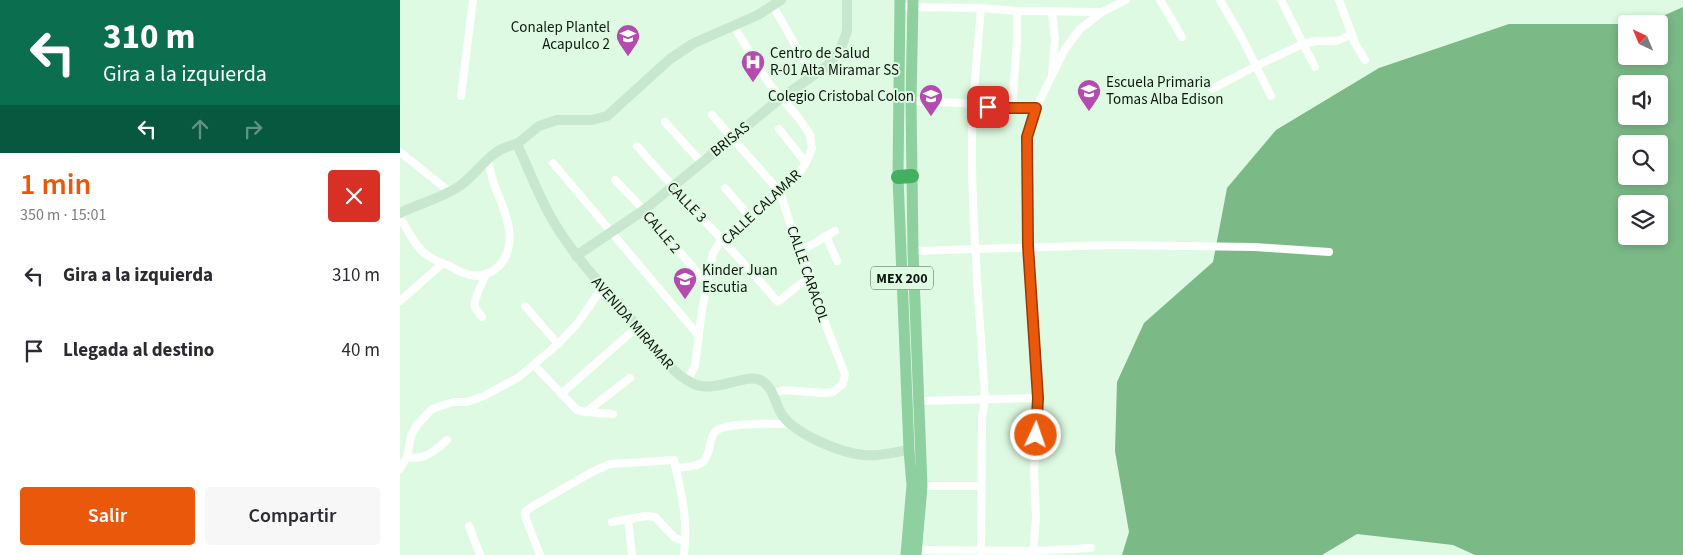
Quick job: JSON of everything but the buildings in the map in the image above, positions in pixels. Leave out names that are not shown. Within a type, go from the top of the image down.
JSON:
[{"type":"highway","points":[[898,177],[912,176]]},
{"type":"main road","name":"MEX 200","points":[[900,4],[898,177],[912,485],[906,555]]},
{"type":"main road","name":"MEX 200","points":[[913,4],[911,101],[913,251],[922,486],[917,553]]},
{"type":"street","points":[[461,96],[473,0]]},
{"type":"street","name":"BRISAS","points":[[576,256],[644,210],[781,98],[827,66],[841,48],[847,31],[847,0]]},
{"type":"street","points":[[1033,553],[1036,518],[1034,472],[1038,398],[1028,246],[1027,137],[1036,108],[1065,49],[1080,29],[1102,12],[1124,0]]},
{"type":"street","points":[[1160,0],[1182,37]]},
{"type":"street","points":[[1220,0],[1242,38],[1271,96]]},
{"type":"street","points":[[1282,0],[1315,67]]},
{"type":"street","points":[[1339,0],[1355,43],[1365,60]]},
{"type":"street","points":[[400,212],[450,192],[462,184],[488,158],[500,149],[517,144],[539,126],[557,120],[592,120],[608,116],[670,59],[694,43],[758,15],[777,3],[813,76]]},
{"type":"street","points":[[900,4],[1017,11],[1102,12]]},
{"type":"street","points":[[981,8],[972,162],[975,248],[985,398],[982,419],[981,553]]},
{"type":"street","points":[[1012,108],[1017,41],[1017,11]]},
{"type":"street","points":[[1052,12],[1055,39],[1052,78]]},
{"type":"street","name":"CALLE CALAMAR","points":[[687,380],[695,366],[714,253],[722,239],[797,176],[806,163],[812,148],[810,135],[798,117],[770,85],[733,25]]},
{"type":"street","points":[[1212,89],[1303,44],[1316,41],[1337,41],[1352,34]]},
{"type":"street","points":[[911,101],[962,103],[1003,108],[1036,108]]},
{"type":"street","name":"CALLE CARACOL","points":[[712,115],[731,139],[780,192],[811,275],[827,328],[844,374],[842,384],[833,392],[784,390],[773,392]]},
{"type":"street","points":[[665,122],[702,163]]},
{"type":"street","points":[[779,129],[806,163]]},
{"type":"street","name":"AVENIDA MIRAMAR","points":[[517,144],[557,227],[576,256],[661,356],[687,380],[703,387],[726,385],[753,379],[762,381],[773,392]]},
{"type":"street","name":"CALLE 3","points":[[636,146],[778,302],[811,275]]},
{"type":"street","points":[[400,152],[450,192]]},
{"type":"street","points":[[482,317],[475,307],[475,298],[482,287],[485,276],[504,261],[509,238],[507,220],[492,177],[488,158]]},
{"type":"street","points":[[553,163],[699,336]]},
{"type":"street","name":"CALLE 2","points":[[615,180],[644,210],[708,285]]},
{"type":"street","points":[[724,188],[750,217]]},
{"type":"street","points":[[400,217],[411,238],[425,253],[468,274],[485,276]]},
{"type":"street","points":[[801,251],[835,231]]},
{"type":"street","points":[[826,236],[837,261]]},
{"type":"street","points":[[913,251],[1028,246],[1112,245],[1226,247],[1329,252]]},
{"type":"street","points":[[400,301],[443,263]]},
{"type":"street","points":[[400,469],[407,457],[411,436],[417,425],[432,409],[453,402],[467,402],[484,396],[519,377],[558,344],[577,324],[602,288]]},
{"type":"street","points":[[525,306],[558,344]]},
{"type":"street","points":[[561,394],[638,327]]},
{"type":"street","points":[[534,365],[577,410],[613,414]]},
{"type":"street","points":[[586,412],[630,378]]},
{"type":"street","points":[[773,392],[781,413],[789,424],[808,436],[853,453],[864,455],[909,450]]},
{"type":"street","points":[[919,401],[1038,398]]},
{"type":"street","points":[[676,468],[699,465],[705,461],[709,456],[715,431],[722,428],[740,425],[789,424]]},
{"type":"street","points":[[407,457],[415,459],[426,457],[447,440]]},
{"type":"street","points":[[540,555],[526,519],[526,512],[533,506],[592,472],[610,464],[674,460],[685,510],[684,555]]},
{"type":"street","points":[[922,486],[981,486]]},
{"type":"street","points":[[612,522],[646,516],[655,517],[675,538],[685,541]]},
{"type":"street","points":[[628,519],[632,555]]},
{"type":"street","points":[[469,526],[480,555]]},
{"type":"street","points":[[917,553],[1033,553],[1091,548]]},
{"type":"shaded area","points":[[1683,7],[1683,555],[1475,555],[1453,545],[1357,534],[1322,555],[1122,555],[1129,532],[1115,451],[1117,382],[1144,323],[1213,262],[1227,188],[1276,130],[1379,68],[1509,24],[1618,24],[1618,65],[1668,65],[1668,15],[1665,15]]},
{"type":"place","name":"Conalep Plantel Acapulco 2","points":[[628,57]]},
{"type":"place","name":"Centro de Salud R-01 Alta Miramar SS","points":[[753,83]]},
{"type":"place","name":"Escuela Primaria Tomas Alba Edison","points":[[1089,112]]},
{"type":"place","name":"Colegio Cristobal Colon","points":[[931,117]]},
{"type":"place","name":"Kinder Juan Escutia","points":[[685,300]]},
{"type":"route","points":[[988,107],[1036,108],[1027,137],[1028,246],[1038,398],[1036,435]]}]
